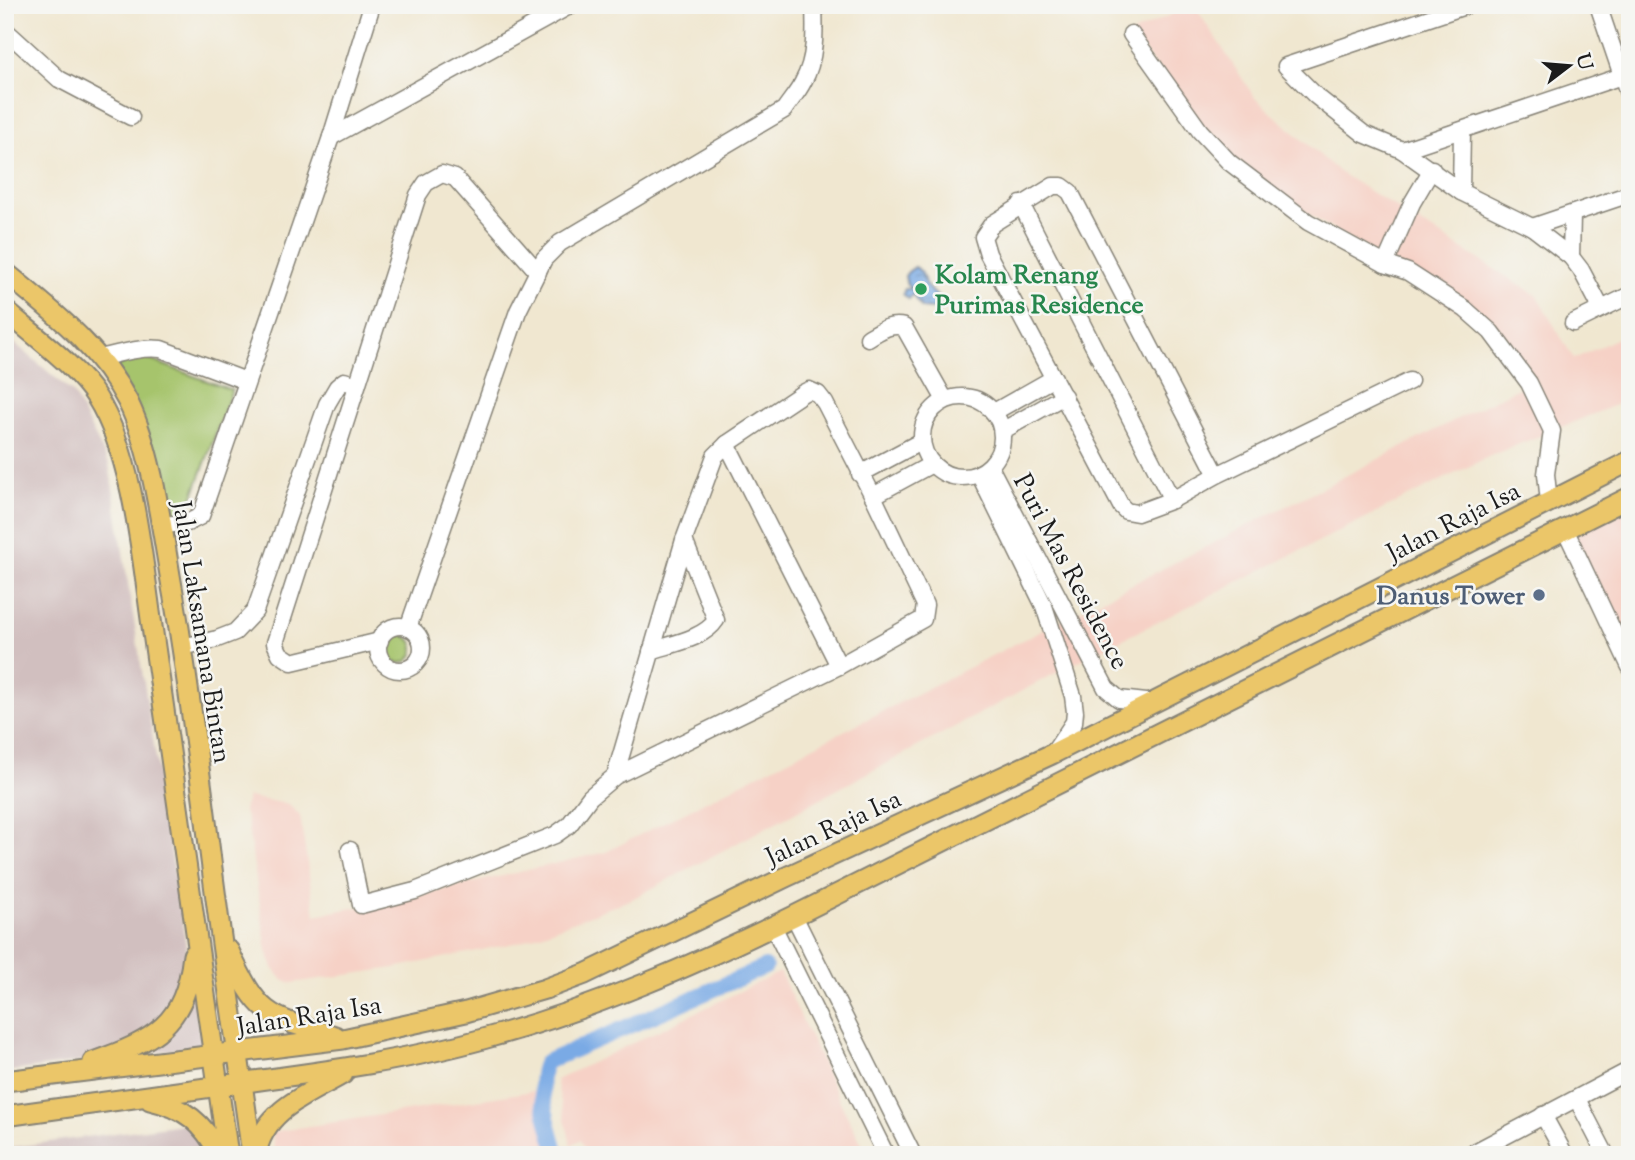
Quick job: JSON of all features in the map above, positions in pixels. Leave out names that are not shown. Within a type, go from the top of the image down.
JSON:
[{"type":"main road","name":"Jalan Laksamana Bintan","points":[[5,272],[63,320],[100,358],[118,384],[143,441],[161,525],[190,698],[236,1053],[254,1155]]},
{"type":"main road","name":"Jalan Laksamana Bintan","points":[[5,310],[88,386],[97,398],[116,440],[133,504],[228,1155]]},
{"type":"main road","name":"Jalan Raja Isa","points":[[5,1082],[59,1073],[343,1039],[466,1012],[545,989],[585,974],[1052,754],[1630,461]]},
{"type":"main road","points":[[5,1116],[356,1067],[487,1038],[548,1020],[681,970],[1277,675],[1630,496]]},
{"type":"main road","points":[[1263,648],[1277,675]]},
{"type":"main road","points":[[163,701],[190,698]]},
{"type":"main road","points":[[59,1073],[131,1048],[155,1034],[168,1021],[187,992],[195,929]]},
{"type":"main road","points":[[220,931],[246,987],[264,1009],[292,1024],[343,1039]]},
{"type":"main road","points":[[254,1155],[260,1136],[281,1111],[307,1093],[356,1067]]},
{"type":"main road","points":[[141,1098],[184,1111],[209,1135],[220,1155]]},
{"type":"street","points":[[161,525],[187,523],[201,516],[331,137],[372,5]]},
{"type":"street","points":[[331,137],[571,5]]},
{"type":"street","points":[[408,628],[518,311],[544,259],[560,243],[784,110],[804,81],[809,64],[815,38],[814,5]]},
{"type":"street","points":[[1468,5],[1286,66],[1316,96],[1364,134],[1402,150],[1461,192],[1532,227],[1571,257],[1601,308]]},
{"type":"street","points":[[1598,5],[1630,99]]},
{"type":"street","points":[[5,30],[59,79],[131,117]]},
{"type":"street","points":[[1131,34],[1200,131],[1229,162],[1308,222],[1385,264],[1408,272],[1465,309],[1491,332],[1529,383],[1552,431],[1546,474],[1549,502]]},
{"type":"street","points":[[1402,150],[1622,76]]},
{"type":"street","points":[[1461,192],[1462,131]]},
{"type":"street","points":[[1385,264],[1412,203],[1432,169]]},
{"type":"street","points":[[380,641],[292,662],[280,654],[275,643],[418,195],[426,183],[432,177],[442,174],[455,178],[538,272]]},
{"type":"street","points":[[1217,475],[1070,192],[1062,186],[1053,186],[992,224],[983,237],[988,254],[1126,511],[1137,513],[1172,500],[1217,475],[1410,381]]},
{"type":"street","points":[[1532,227],[1630,194]]},
{"type":"street","points":[[1021,204],[1172,500]]},
{"type":"street","points":[[1571,257],[1572,215]]},
{"type":"street","points":[[1573,323],[1630,295]]},
{"type":"street","points":[[868,338],[887,327],[904,327],[945,400]]},
{"type":"street","points":[[100,358],[132,350],[161,349],[246,381]]},
{"type":"street","points":[[993,412],[1054,378]]},
{"type":"street","points":[[182,647],[236,632],[255,611],[327,404],[344,381],[357,385]]},
{"type":"street","points":[[350,850],[361,905],[415,891],[469,871],[564,830],[590,797],[615,776],[839,666],[923,620],[925,605],[873,496],[818,394],[809,390],[727,444],[715,456],[684,540],[615,776]]},
{"type":"street","points":[[1002,430],[1064,396]]},
{"type":"street","points":[[972,398],[984,403],[993,412],[1002,430],[1000,450],[985,470],[959,478],[949,476],[927,457],[922,440],[924,424],[932,410],[945,400],[972,398]]},
{"type":"street","points":[[860,474],[922,440]]},
{"type":"street","points":[[727,444],[839,666]]},
{"type":"street","points":[[873,496],[932,464]]},
{"type":"street","name":"Puri Mas Residence","points":[[985,470],[1064,605],[1099,679],[1111,695],[1119,699],[1155,703]]},
{"type":"street","name":"Puri Mas Residence","points":[[985,470],[1044,606],[1073,696],[1074,722],[1052,754]]},
{"type":"street","points":[[1565,529],[1630,667]]},
{"type":"street","points":[[651,651],[697,635],[711,627],[716,620],[684,540]]},
{"type":"street","points":[[394,627],[408,628],[419,636],[422,651],[416,664],[394,670],[380,655],[380,641],[388,630],[394,627]]},
{"type":"street","points":[[794,916],[913,1155]]},
{"type":"street","points":[[773,926],[886,1155]]},
{"type":"street","points":[[1469,1155],[1630,1070]]},
{"type":"street","points":[[852,1087],[873,1077]]},
{"type":"street","points":[[1577,1099],[1606,1155]]},
{"type":"street","points":[[1543,1115],[1564,1155]]},
{"type":"shaded area","points":[[1194,5],[1255,98],[1339,172],[1536,295],[1574,359],[1630,332],[1630,399],[1490,456],[1065,668],[632,899],[520,942],[394,968],[292,983],[283,980],[273,968],[267,951],[243,809],[248,797],[288,804],[300,816],[315,915],[394,901],[606,852],[1528,383],[1491,332],[1229,162],[1131,34]]},
{"type":"shaded area","points":[[5,335],[73,393],[109,464],[202,1046],[5,1072]]},
{"type":"shaded area","points":[[1630,497],[1630,647],[1622,650],[1565,529]]},
{"type":"shaded area","points":[[780,972],[844,1110],[868,1155],[588,1155],[580,1140],[571,1145],[556,1080]]},
{"type":"shaded area","points":[[533,1091],[548,1151],[527,1155],[275,1155],[272,1132]]},
{"type":"shaded area","points":[[197,1122],[202,1155],[5,1155],[5,1148]]},
{"type":"green space","points":[[137,355],[232,390],[185,517],[171,517],[148,437],[114,368]]},
{"type":"green space","points":[[400,635],[410,639],[414,649],[410,659],[400,663],[390,659],[386,649],[390,639]]},
{"type":"water","name":"Kolam Renang Purimas Residence","points":[[915,267],[920,271],[928,288],[939,299],[940,302],[934,309],[922,308],[915,299],[914,292],[909,299],[903,294],[905,289],[912,289],[907,285],[905,276]]},
{"type":"waterway","points":[[557,1155],[542,1095],[542,1072],[546,1062],[765,967]]},
{"type":"place","name":"Kolam Renang Purimas Residence","points":[[921,289]]},
{"type":"place","name":"Danus Tower","points":[[1539,595]]}]
